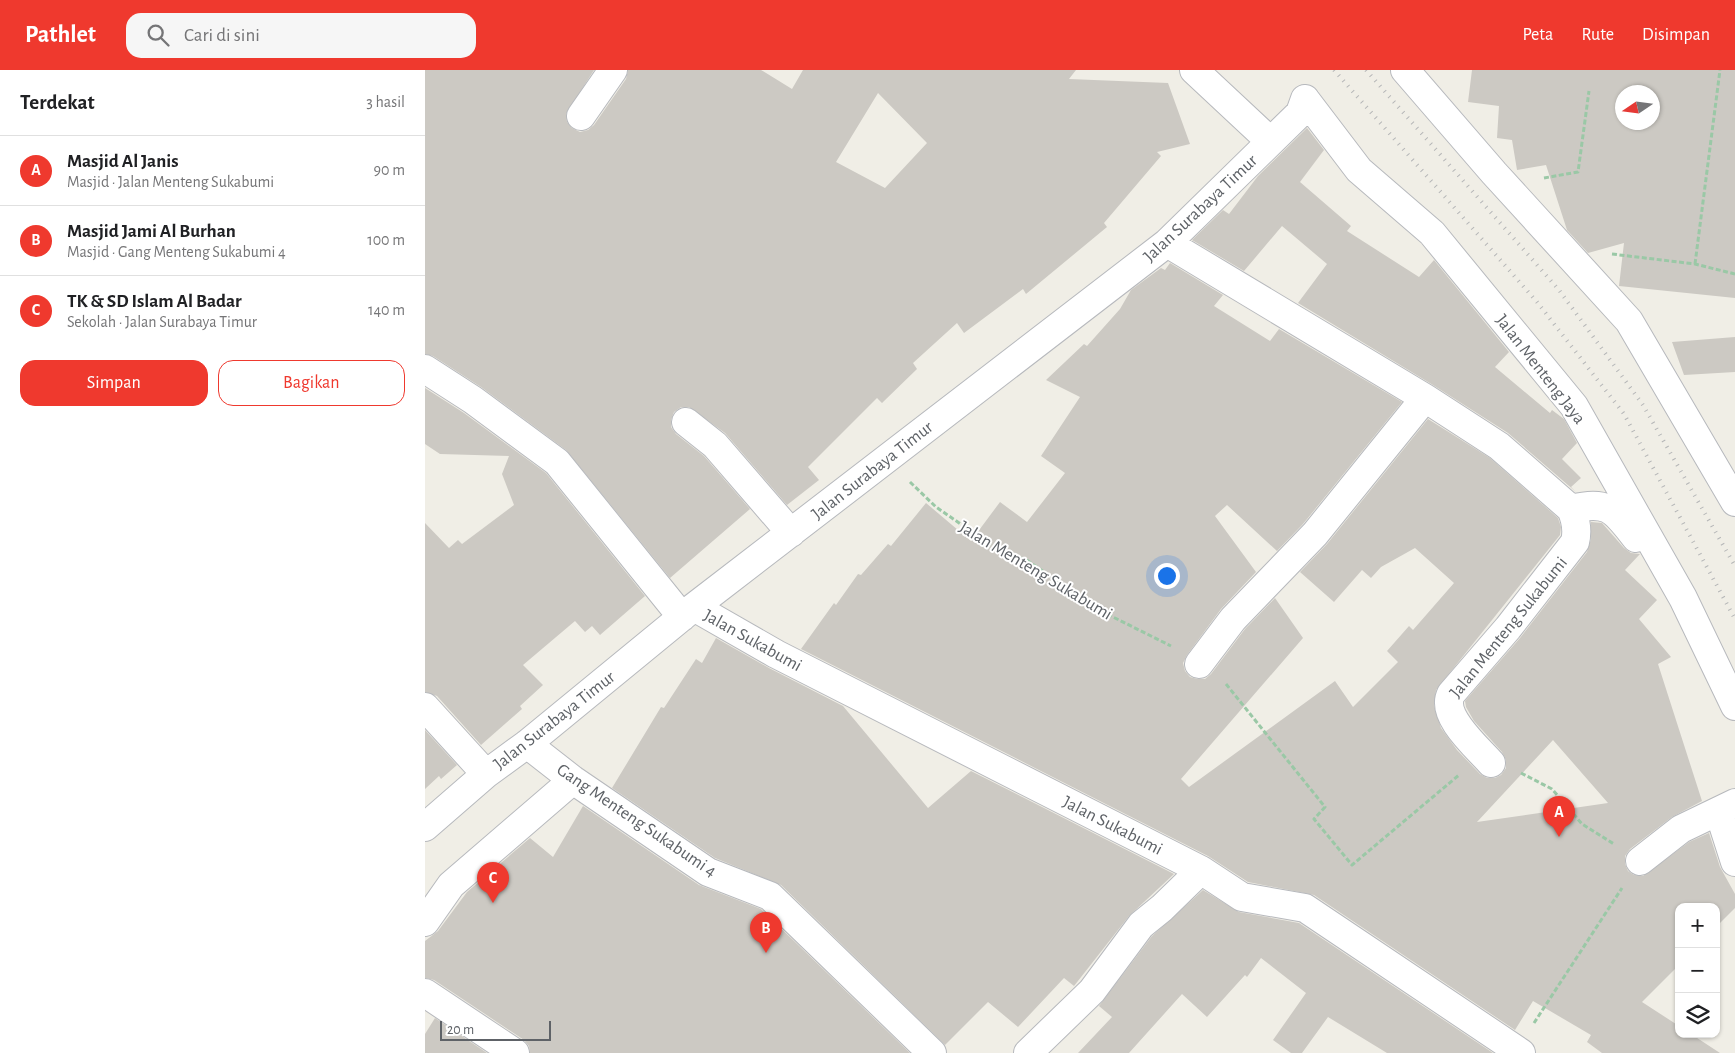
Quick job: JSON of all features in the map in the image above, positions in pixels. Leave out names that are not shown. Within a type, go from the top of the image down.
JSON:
[{"type":"street","points":[[581,116],[613,70]]},
{"type":"street","points":[[1195,70],[1270,141]]},
{"type":"street","points":[[1405,70],[1494,173],[1629,322],[1735,502]]},
{"type":"street","name":"Jalan Surabaya Timur","points":[[425,827],[486,774],[527,744],[688,612],[1167,243],[1299,113],[1305,99]]},
{"type":"street","name":"Jalan Menteng Jaya","points":[[1305,99],[1359,170],[1432,233],[1574,406],[1683,598],[1735,706]]},
{"type":"street","points":[[1167,243],[1425,398],[1499,446],[1571,508],[1591,504],[1612,510],[1683,598]]},
{"type":"street","points":[[425,369],[497,417],[557,462],[688,612]]},
{"type":"street","points":[[1199,664],[1233,619],[1315,534],[1425,398]]},
{"type":"street","points":[[686,422],[715,445],[791,533]]},
{"type":"street","name":"Jalan Menteng Sukabumi","points":[[1491,763],[1451,716],[1447,701],[1509,628],[1575,542],[1577,534],[1575,518],[1571,508]]},
{"type":"street","name":"Jalan Sukabumi","points":[[688,612],[776,654],[1201,870],[1242,897],[1305,908],[1518,1051]]},
{"type":"street","points":[[425,707],[486,774]]},
{"type":"street","name":"Gang Menteng Sukabumi 4","points":[[527,744],[573,780],[709,872],[770,896],[927,1052]]},
{"type":"street","points":[[425,922],[451,885],[573,780]]},
{"type":"street","points":[[1640,861],[1681,829],[1727,808],[1735,862]]},
{"type":"street","points":[[1028,1053],[1092,991],[1141,924],[1162,908],[1201,870]]},
{"type":"street","points":[[425,993],[515,1053]]},
{"type":"path","points":[[1695,264],[1720,70]]},
{"type":"path","points":[[1494,173],[1535,179],[1578,172],[1589,90]]},
{"type":"path","points":[[1579,266],[1614,253],[1695,264],[1735,274]]},
{"type":"path","name":"Jalan Menteng Sukabumi","points":[[887,458],[936,507],[1007,556],[1025,559],[1061,583],[1083,602],[1173,647],[1231,688],[1325,807],[1314,819],[1353,865],[1429,798],[1476,761],[1506,766],[1552,789],[1582,824],[1640,861]]},
{"type":"path","points":[[1518,1051],[1640,861]]},
{"type":"building","points":[[425,70],[594,70],[566,114],[567,122],[572,128],[580,132],[588,130],[594,125],[626,79],[628,70],[761,70],[792,89],[803,70],[1076,70],[1069,79],[1168,83],[1190,144],[1157,152],[1161,156],[1104,223],[1107,227],[1026,294],[1023,289],[964,333],[957,323],[913,363],[917,369],[882,403],[877,398],[808,467],[819,480],[787,505],[725,433],[689,407],[681,407],[674,412],[671,427],[676,434],[704,456],[750,509],[670,578],[566,450],[481,387],[433,356],[425,354]],"holes":[[[878,93],[927,143],[885,188],[836,162]]]},
{"type":"building","points":[[1472,70],[1735,70],[1735,298],[1619,286],[1624,243],[1588,253],[1567,230],[1546,165],[1517,170],[1512,140],[1497,138],[1499,106],[1468,102]]},
{"type":"building","points":[[1307,128],[1324,150],[1300,182],[1351,226],[1347,231],[1419,277],[1434,260],[1509,352],[1495,367],[1550,413],[1552,410],[1564,419],[1577,443],[1562,459],[1581,478],[1571,487],[1576,492],[1508,433],[1298,303],[1327,264],[1282,226],[1244,271],[1192,240],[1223,210],[1229,214],[1258,176]]},
{"type":"building","points":[[1170,263],[1223,295],[1214,306],[1270,341],[1279,329],[1402,402],[1303,524],[1277,551],[1227,505],[1215,516],[1256,572],[1221,609],[1187,655],[1183,663],[1185,671],[1190,677],[1205,679],[1211,674],[1245,629],[1275,598],[1303,638],[1181,779],[1189,787],[1335,681],[1353,707],[1398,662],[1387,651],[1409,626],[1413,630],[1454,583],[1415,548],[1381,567],[1371,578],[1362,570],[1334,602],[1300,572],[1327,544],[1428,419],[1490,458],[1558,518],[1561,527],[1560,535],[1436,690],[1434,705],[1441,728],[1457,750],[1480,774],[1487,778],[1495,778],[1501,775],[1506,768],[1506,760],[1502,752],[1474,721],[1466,707],[1465,701],[1520,638],[1587,552],[1591,539],[1591,522],[1602,523],[1624,548],[1631,553],[1640,554],[1625,570],[1657,600],[1639,619],[1671,657],[1658,664],[1702,801],[1672,817],[1630,849],[1625,856],[1625,864],[1628,871],[1634,875],[1643,876],[1689,842],[1709,833],[1720,867],[1735,894],[1735,908],[1720,923],[1720,903],[1675,903],[1675,969],[1642,1002],[1675,1023],[1675,1038],[1697,1038],[1720,1053],[1602,1053],[1587,1042],[1591,1035],[1533,1001],[1515,1030],[1314,895],[1248,882],[1208,856],[801,649],[834,603],[836,605],[858,574],[861,575],[888,544],[891,546],[926,503],[971,541],[1000,502],[1027,522],[1065,473],[1041,456],[1080,397],[1046,380],[1084,344],[1087,346],[1120,309],[1131,290],[1161,268],[1165,270]],"holes":[[[1553,740],[1608,803],[1477,822]]]},
{"type":"building","points":[[1735,337],[1735,372],[1684,375],[1672,342]]},
{"type":"building","points":[[425,388],[464,413],[546,473],[645,596],[600,635],[592,626],[585,632],[575,621],[523,665],[543,685],[520,706],[522,709],[481,745],[437,696],[425,692],[425,523],[449,548],[458,540],[462,544],[514,505],[502,474],[509,456],[440,454],[425,444]]},
{"type":"building","points":[[716,638],[843,706],[928,808],[971,771],[1174,874],[1129,916],[1074,986],[1064,978],[1018,1027],[988,1002],[945,1045],[781,885],[715,858],[612,788],[661,707],[664,708],[696,659],[702,663]]},
{"type":"building","points":[[425,730],[457,765],[441,779],[439,776],[425,789]]},
{"type":"building","points":[[583,806],[699,885],[761,909],[910,1053],[530,1053],[529,1046],[524,1040],[434,980],[425,978],[425,941],[438,931],[467,892],[530,838],[553,857]]},
{"type":"building","points":[[1203,890],[1239,912],[1299,923],[1493,1053],[1387,1053],[1328,1017],[1302,1053],[1291,1053],[1273,1040],[1306,993],[1261,958],[1247,977],[1245,975],[1207,1017],[1182,994],[1129,1053],[1078,1053],[1112,1017],[1099,1006],[1152,936]]},
{"type":"building","points":[[435,1018],[487,1053],[425,1053],[425,1034]]},
{"type":"railway","points":[[1334,70],[1537,302],[1624,414],[1735,619]]},
{"type":"railway","points":[[1366,70],[1559,290],[1643,405],[1735,566]]},
{"type":"place","name":"Masjid Al Janis","points":[[1559,837]]},
{"type":"place","name":"TK & SD Islam Al Badar","points":[[493,903]]},
{"type":"place","name":"Masjid Jami Al Burhan","points":[[766,953]]}]
